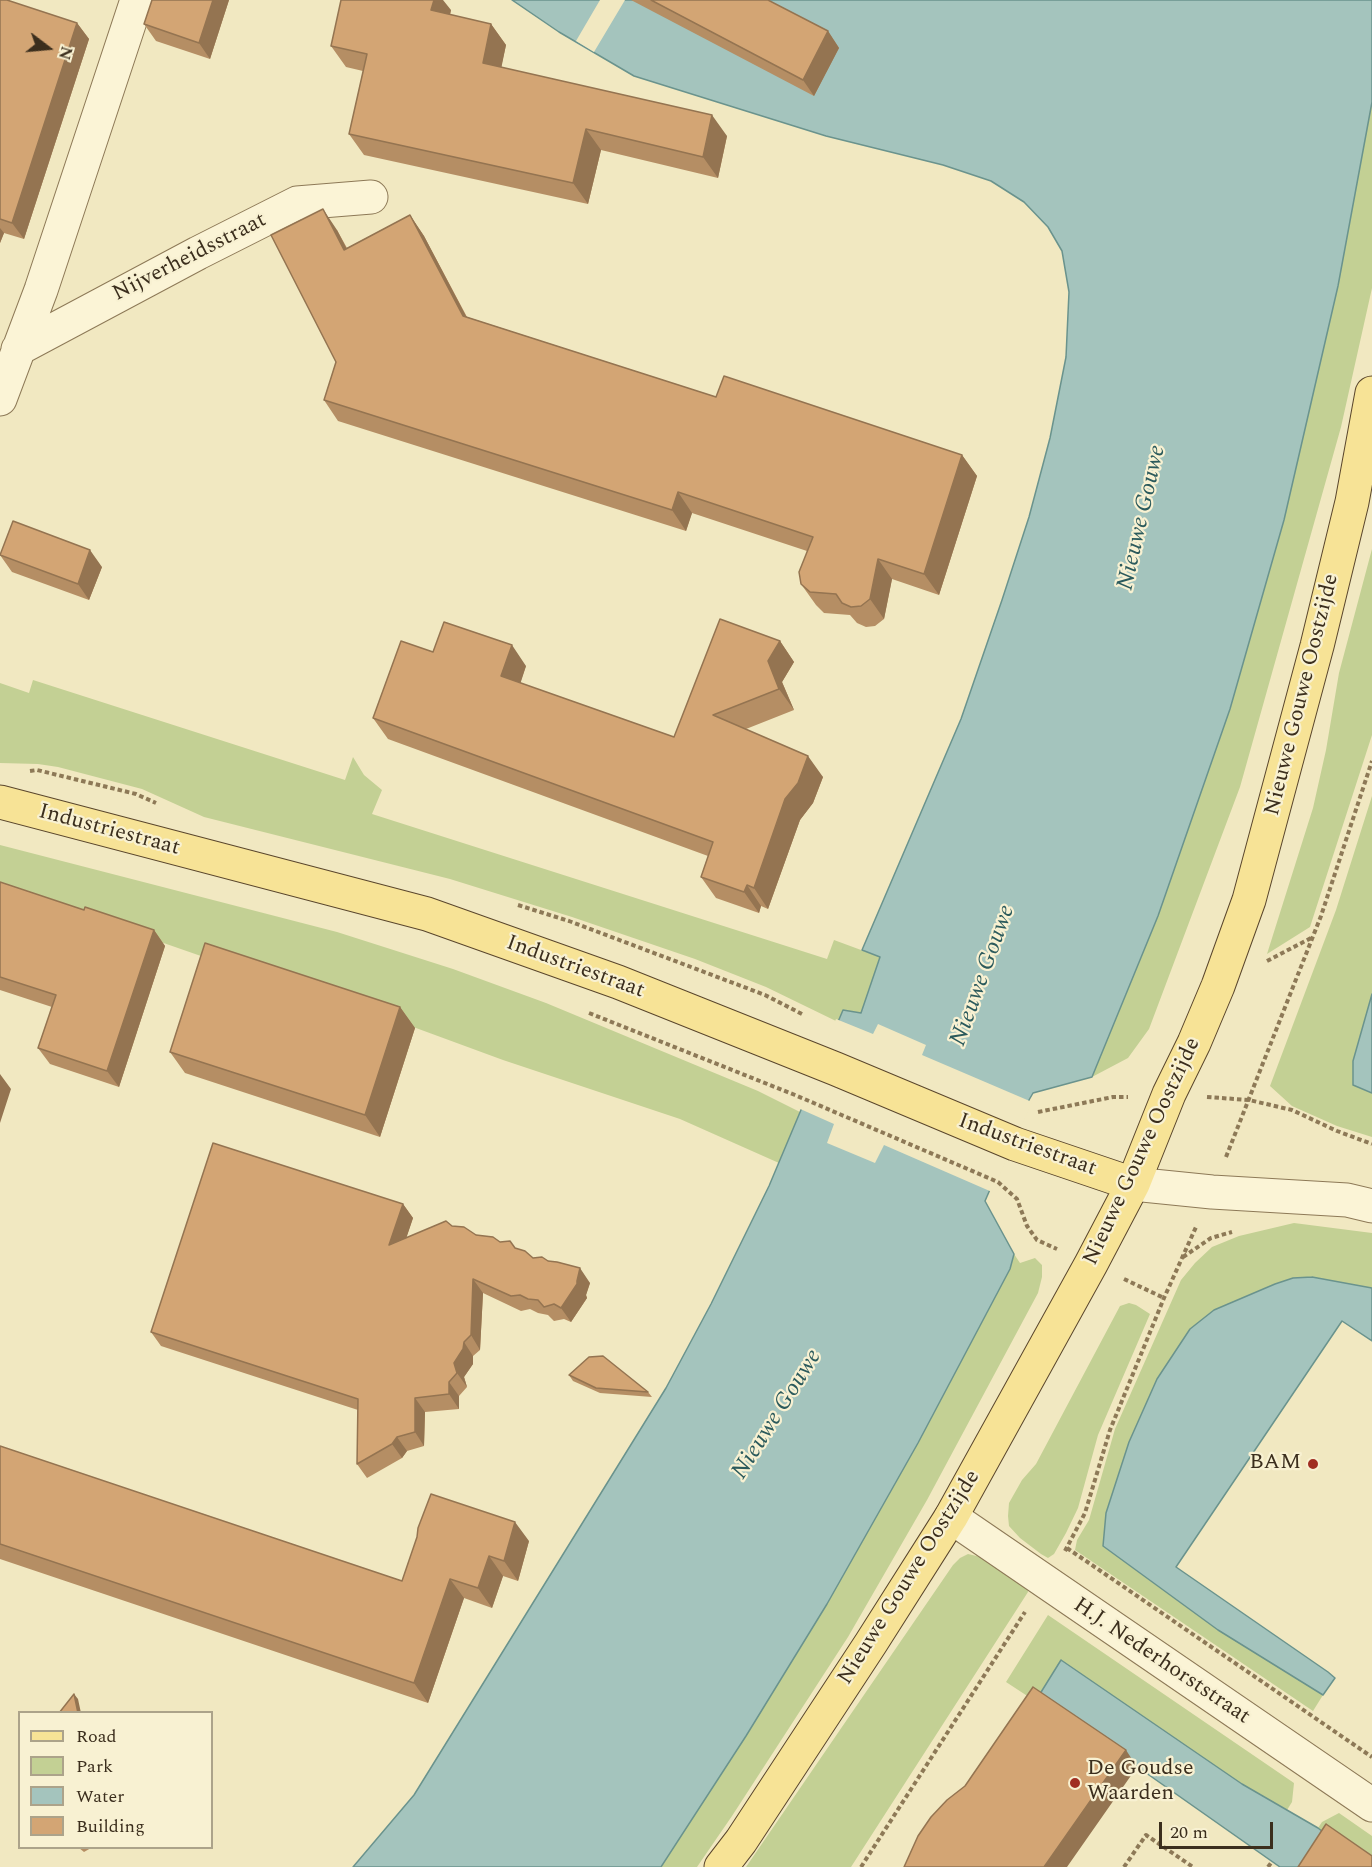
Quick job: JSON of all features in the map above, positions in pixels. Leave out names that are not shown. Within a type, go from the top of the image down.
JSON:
[{"type":"main road","name":"Nieuwe Gouwe Oostzijde","points":[[721,1867],[741,1841],[865,1653],[951,1516],[1092,1264],[1133,1184],[1169,1094],[1218,986],[1249,900],[1317,646],[1352,502],[1372,393]]},
{"type":"main road","name":"Industriestraat","points":[[0,802],[427,914],[618,982],[1015,1144],[1133,1184]]},
{"type":"street","points":[[0,399],[41,290],[137,0]]},
{"type":"street","name":"Nijverheidsstraat","points":[[18,349],[297,203],[371,197]]},
{"type":"street","points":[[1133,1184],[1212,1192],[1347,1200],[1372,1206]]},
{"type":"street","name":"H.J. Nederhorststraat","points":[[951,1516],[1045,1583],[1372,1806]]},
{"type":"path","name":"Industriestraat","points":[[582,1010],[795,1095],[998,1182]]},
{"type":"path","points":[[1249,1100],[1292,1110],[1372,1144]]},
{"type":"path","points":[[1067,1548],[1372,1757]]},
{"type":"path","points":[[861,1867],[1045,1583]]},
{"type":"path","points":[[1124,1867],[1146,1835],[1192,1867]]},
{"type":"green space","points":[[1372,102],[1372,288],[1341,427],[1240,787],[1149,1029],[1128,1058],[1092,1077],[1158,916],[1230,709],[1284,520],[1338,286]]},
{"type":"green space","points":[[1372,549],[1372,735],[1310,927],[1267,954],[1313,808],[1339,673]]},
{"type":"green space","points":[[33,680],[345,780],[353,757],[364,775],[382,790],[372,814],[827,959],[834,940],[880,957],[861,1013],[843,1010],[838,1022],[766,987],[695,959],[450,879],[204,817],[142,789],[58,767],[0,763],[0,683],[29,693]]},
{"type":"green space","points":[[1372,796],[1372,994],[1353,1061],[1353,1084],[1372,1093],[1372,1137],[1337,1126],[1292,1106],[1270,1086],[1336,910]]},
{"type":"green space","points":[[0,845],[337,932],[453,969],[546,1003],[758,1091],[800,1112],[779,1163],[680,1119],[0,886]]},
{"type":"green space","points":[[1294,1223],[1372,1233],[1372,1288],[1312,1277],[1293,1278],[1157,1379],[1129,1442],[1106,1513],[1103,1546],[1218,1630],[1323,1695],[1313,1711],[1075,1550],[1077,1540],[1089,1520],[1115,1429],[1181,1280],[1212,1247],[1239,1236]]},
{"type":"green space","points":[[1014,1254],[1020,1263],[1035,1258],[1042,1265],[1038,1293],[927,1500],[848,1637],[697,1867],[661,1867],[746,1736],[827,1604],[918,1443],[1010,1269]]},
{"type":"green space","points":[[1129,1303],[1150,1314],[1098,1435],[1078,1508],[1054,1554],[1048,1558],[1020,1538],[1009,1526],[1009,1503],[1022,1480],[1036,1464],[1120,1306]]},
{"type":"green space","points":[[968,1554],[985,1558],[1027,1587],[1028,1592],[851,1867],[746,1867],[953,1565]]},
{"type":"green space","points":[[1048,1615],[1294,1783],[1292,1802],[1287,1810],[1242,1784],[1061,1661],[1035,1701],[1006,1682]]},
{"type":"green space","points":[[1339,1813],[1372,1836],[1372,1867],[1318,1828],[1322,1822]]},
{"type":"water","name":"Nieuwe Gouwe","points":[[512,0],[1372,0],[1372,102],[1338,286],[1284,520],[1230,709],[1158,916],[1092,1077],[1033,1093],[1029,1100],[985,1201],[1014,1254],[1010,1269],[918,1443],[827,1604],[746,1736],[661,1867],[353,1867],[414,1795],[666,1388],[711,1304],[769,1186],[843,1010],[861,1013],[880,957],[862,950],[961,719],[1002,600],[1029,517],[1050,438],[1066,357],[1069,292],[1062,251],[1048,227],[1024,202],[991,181],[943,165],[826,136],[634,76],[559,32]]},
{"type":"water","points":[[1372,994],[1372,1093],[1353,1085],[1353,1061]]},
{"type":"water","points":[[1312,1277],[1372,1288],[1372,1341],[1342,1321],[1176,1567],[1335,1678],[1323,1695],[1218,1630],[1103,1546],[1106,1513],[1129,1442],[1157,1379],[1190,1329],[1214,1310],[1275,1284],[1293,1278]]},
{"type":"water","points":[[1061,1660],[1242,1784],[1318,1828],[1368,1867],[1280,1867],[1038,1697]]},
{"type":"pier","points":[[600,0],[625,0],[594,52],[576,41]]},
{"type":"pier","points":[[836,1019],[873,1034],[878,1024],[926,1045],[922,1055],[1032,1102],[992,1192],[884,1145],[875,1163],[827,1143],[834,1124],[798,1108]]},
{"type":"building","points":[[0,0],[7,0],[77,23],[12,223],[0,219]]},
{"type":"building","points":[[152,0],[213,0],[199,43],[144,24]]},
{"type":"building","points":[[341,0],[434,0],[431,10],[491,24],[483,63],[712,115],[703,157],[586,129],[573,183],[349,134],[367,54],[331,46]]},
{"type":"building","points":[[651,0],[768,0],[828,31],[803,80]]},
{"type":"building","points":[[323,209],[344,250],[410,215],[463,316],[716,397],[724,376],[962,455],[924,574],[878,559],[870,599],[861,606],[851,607],[842,603],[836,594],[810,592],[801,584],[799,572],[813,537],[678,492],[672,510],[324,400],[336,362],[271,235]]},
{"type":"building","points":[[13,521],[90,550],[78,584],[0,555]]},
{"type":"building","points":[[720,619],[780,641],[768,661],[779,689],[713,715],[808,756],[798,783],[785,799],[754,888],[747,885],[744,892],[701,877],[713,842],[373,718],[401,641],[433,652],[444,622],[512,645],[501,676],[674,737]]},
{"type":"building","points":[[0,882],[154,930],[107,1071],[38,1048],[56,995],[0,977]]},
{"type":"building","points":[[205,943],[400,1007],[365,1115],[170,1052]]},
{"type":"building","points":[[213,1143],[403,1204],[389,1245],[446,1221],[452,1226],[464,1227],[476,1235],[493,1237],[500,1242],[510,1241],[515,1248],[525,1251],[533,1258],[542,1257],[548,1261],[580,1268],[577,1284],[561,1308],[554,1304],[544,1307],[538,1300],[520,1295],[511,1296],[473,1279],[471,1335],[464,1342],[463,1349],[454,1363],[457,1373],[449,1382],[449,1394],[415,1398],[415,1432],[397,1437],[392,1444],[357,1464],[358,1399],[151,1332]]},
{"type":"building","points":[[603,1356],[648,1392],[596,1388],[569,1375],[589,1357]]},
{"type":"building","points":[[0,1446],[402,1581],[431,1494],[515,1522],[504,1561],[489,1556],[478,1588],[450,1579],[414,1683],[0,1544]]},
{"type":"building","points":[[1033,1687],[1126,1750],[1044,1867],[904,1867],[918,1836],[931,1817],[965,1786]]},
{"type":"building","points":[[74,1694],[78,1711],[61,1711]]},
{"type":"building","points":[[1326,1824],[1372,1856],[1372,1867],[1298,1867]]},
{"type":"place","name":"BAM","points":[[1313,1464]]},
{"type":"place","name":"De Goudse Waarden","points":[[1075,1783]]}]
